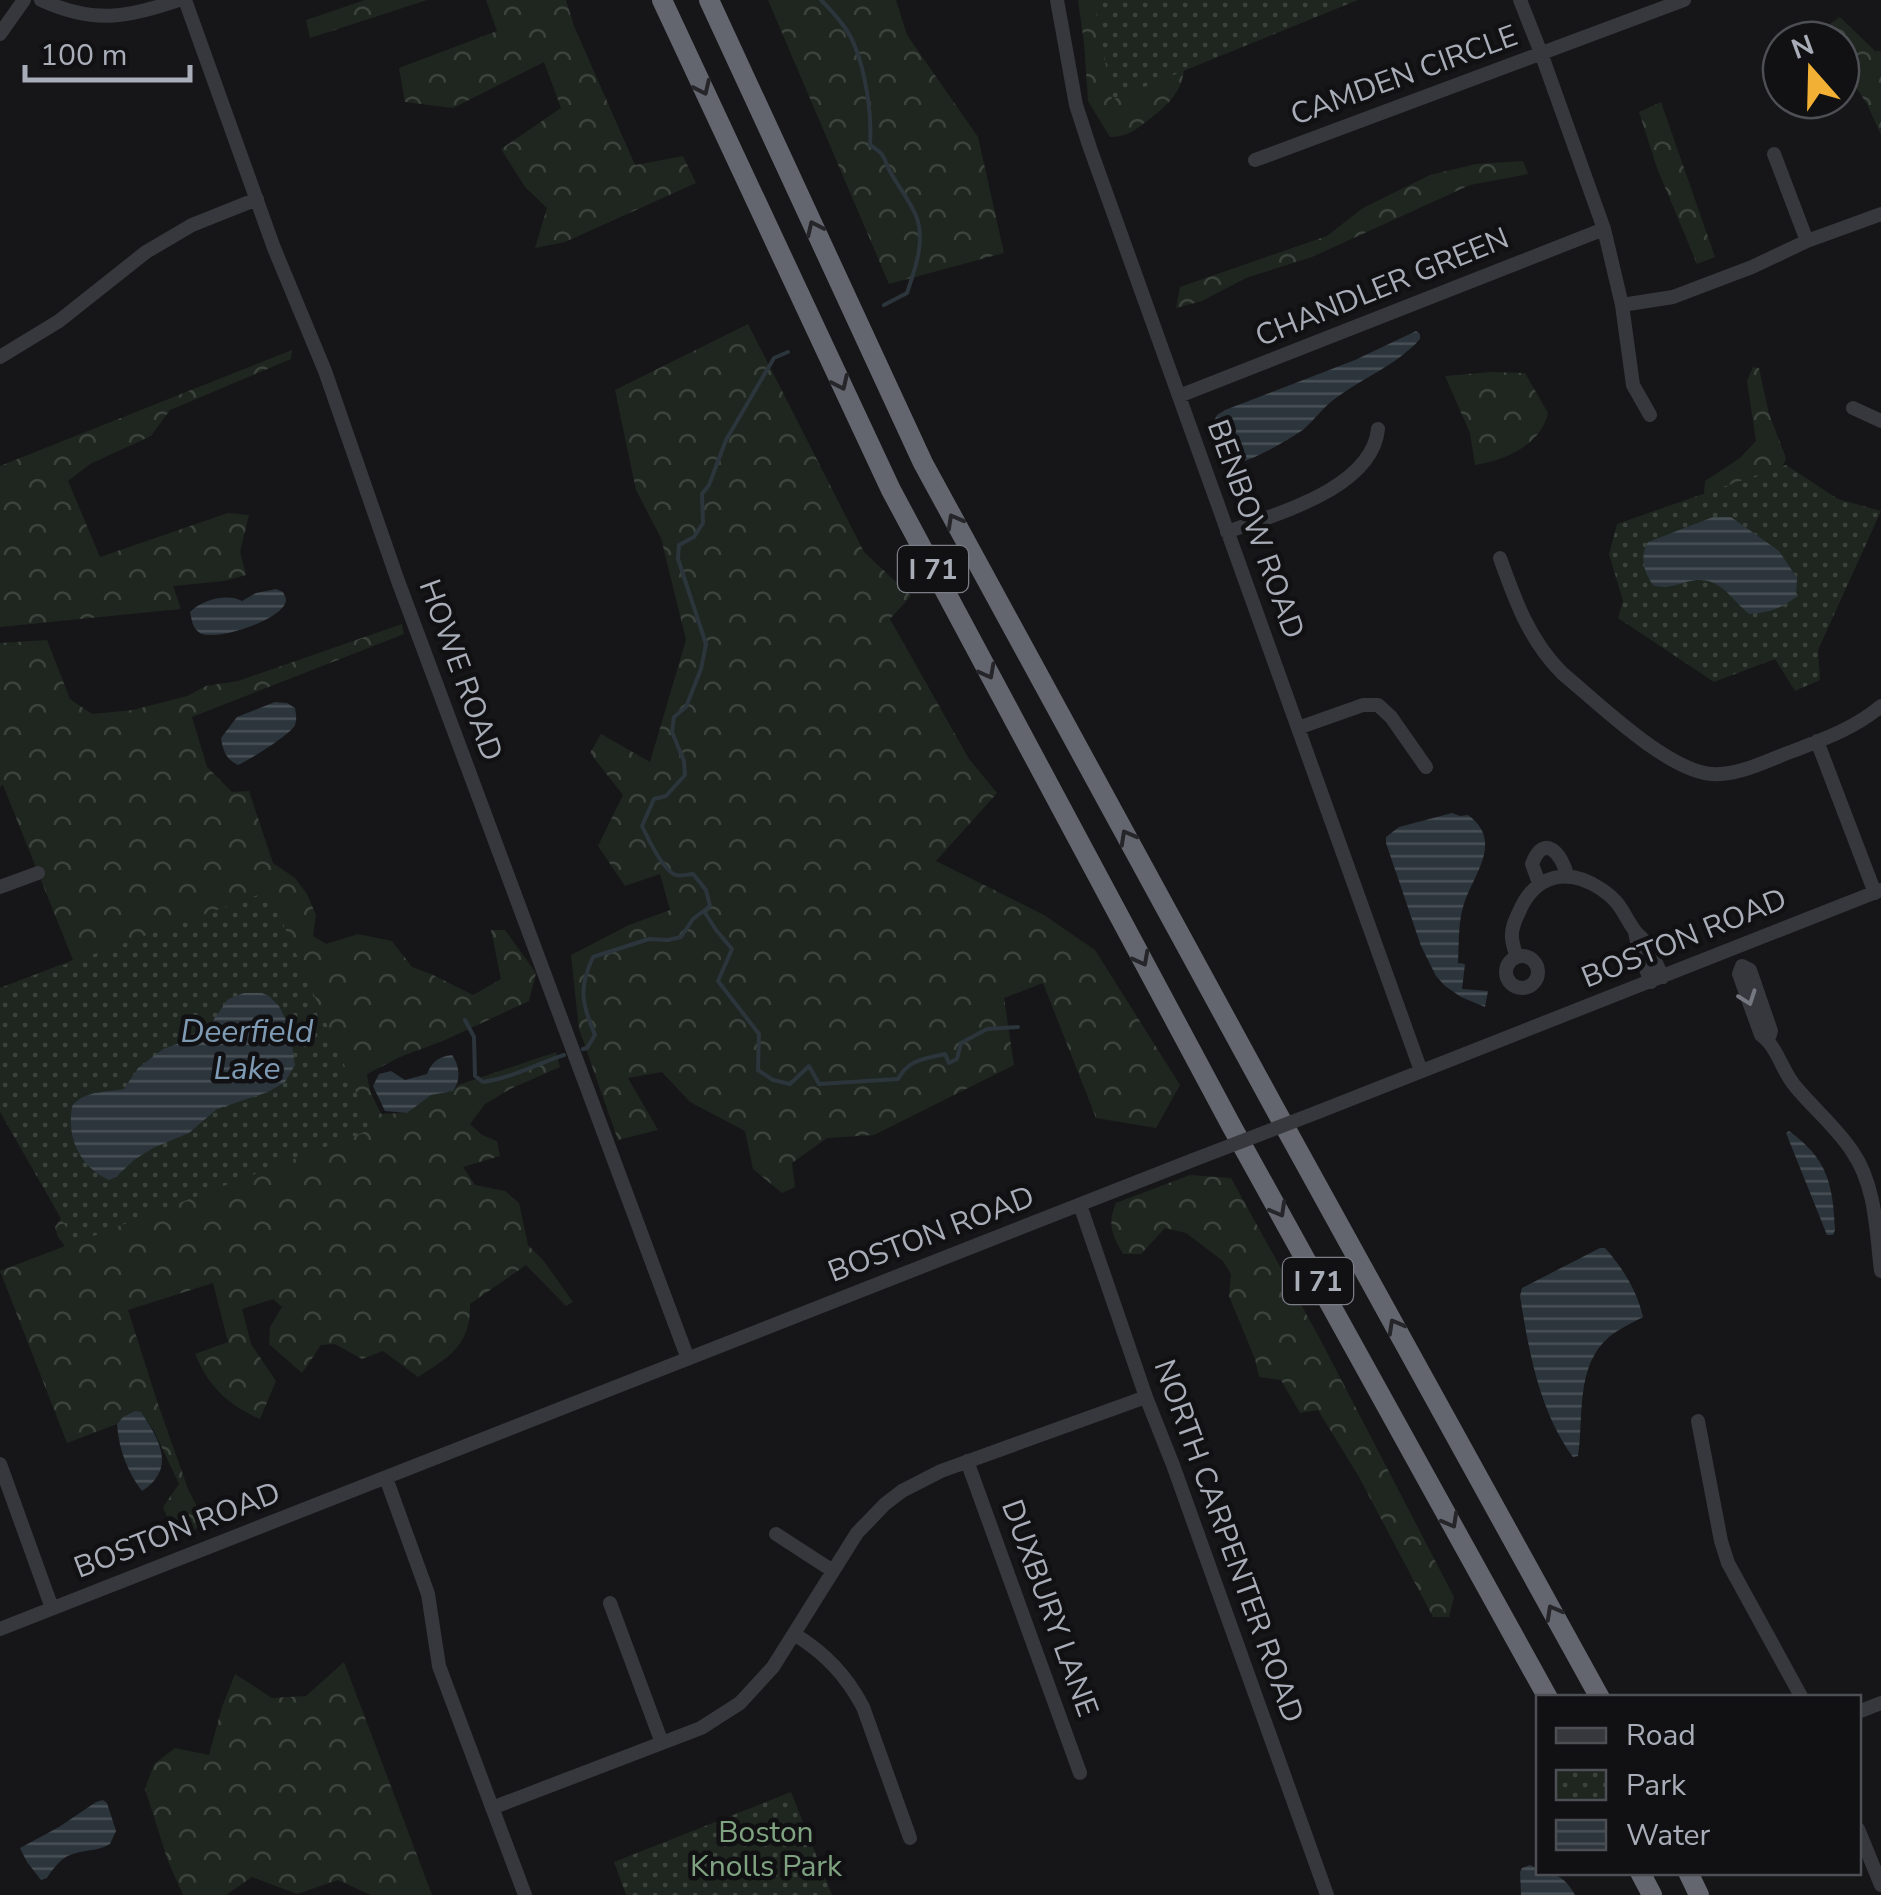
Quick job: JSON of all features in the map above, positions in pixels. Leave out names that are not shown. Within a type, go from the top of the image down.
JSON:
[{"type":"highway","name":"I 71","points":[[662,0],[891,490],[1231,1125],[1546,1695]]},
{"type":"highway","name":"I 71","points":[[709,0],[923,463],[1598,1695]]},
{"type":"street","points":[[0,34],[24,0]]},
{"type":"street","points":[[41,0],[68,11],[104,16],[140,13],[182,0]]},
{"type":"street","name":"HOWE ROAD","points":[[182,0],[325,370],[398,581],[688,1359]]},
{"type":"street","name":"BENBOW ROAD","points":[[1057,0],[1081,120],[1421,1071]]},
{"type":"street","points":[[1520,0],[1604,228],[1622,305],[1632,385],[1650,416]]},
{"type":"street","name":"CAMDEN CIRCLE","points":[[1255,160],[1684,0]]},
{"type":"street","points":[[1774,154],[1807,241]]},
{"type":"street","points":[[0,357],[59,321],[146,252],[192,225],[257,199]]},
{"type":"street","points":[[1622,305],[1672,297],[1881,214]]},
{"type":"street","name":"CHANDLER GREEN","points":[[1179,396],[1604,228]]},
{"type":"street","points":[[1852,408],[1881,421]]},
{"type":"street","points":[[1227,532],[1330,491],[1368,457],[1378,429]]},
{"type":"street","points":[[1500,558],[1520,613],[1546,657],[1664,756],[1687,768],[1714,774],[1735,772],[1850,728],[1881,706]]},
{"type":"street","points":[[1298,728],[1363,705],[1378,705],[1426,767]]},
{"type":"street","points":[[1818,741],[1878,891]]},
{"type":"street","points":[[1539,883],[1532,864],[1543,849],[1558,852],[1568,875]]},
{"type":"street","points":[[0,887],[38,873]]},
{"type":"street","points":[[1516,957],[1514,926],[1521,907],[1539,883],[1578,876],[1606,892],[1622,909],[1648,946],[1657,980]]},
{"type":"street","name":"BOSTON ROAD","points":[[0,1629],[1878,891]]},
{"type":"street","points":[[1734,948],[1742,966],[1750,970],[1771,1031],[1768,1040],[1786,1074],[1859,1162],[1872,1199],[1881,1271]]},
{"type":"street","name":"NORTH CARPENTER ROAD","points":[[1080,1205],[1327,1895]]},
{"type":"street","points":[[492,1808],[701,1728],[740,1703],[773,1667],[857,1533],[885,1504],[921,1480],[1146,1397]]},
{"type":"street","points":[[1698,1421],[1728,1564],[1800,1695]]},
{"type":"street","name":"DUXBURY LANE","points":[[968,1462],[1080,1773]]},
{"type":"street","points":[[0,1464],[52,1608]]},
{"type":"street","points":[[386,1478],[428,1594],[439,1666],[525,1895]]},
{"type":"street","points":[[776,1534],[834,1571]]},
{"type":"street","points":[[610,1603],[662,1743]]},
{"type":"street","points":[[794,1634],[828,1659],[853,1689],[910,1838]]},
{"type":"street","points":[[1861,1836],[1881,1884]]},
{"type":"green space","points":[[365,0],[427,0],[310,38],[306,20]]},
{"type":"green space","points":[[486,0],[566,0],[635,165],[683,156],[696,183],[565,242],[535,248],[547,208],[525,187],[501,149],[561,108],[544,62],[453,108],[405,102],[399,68],[497,31]]},
{"type":"green space","points":[[768,0],[896,0],[907,35],[978,137],[1004,253],[889,284]]},
{"type":"green space","points":[[1078,0],[1163,0],[1181,50],[1183,77],[1167,104],[1128,134],[1110,137],[1088,101]]},
{"type":"green space","points":[[1094,0],[1358,0],[1112,100]]},
{"type":"green space","points":[[1861,37],[1875,51],[1881,51],[1881,135],[1861,95]]},
{"type":"green space","points":[[1661,102],[1715,257],[1697,264],[1657,168],[1639,112]]},
{"type":"green space","points":[[1523,161],[1528,174],[1470,185],[1312,257],[1246,278],[1202,301],[1176,308],[1180,287],[1327,236],[1363,208],[1430,175],[1476,164]]},
{"type":"green space","points":[[748,324],[864,552],[911,596],[890,619],[969,759],[997,793],[936,861],[1044,915],[1095,950],[1180,1085],[1156,1128],[1096,1118],[1043,983],[1004,998],[1014,1065],[874,1135],[827,1138],[792,1163],[795,1187],[782,1193],[753,1169],[745,1131],[690,1102],[662,1072],[628,1078],[658,1130],[618,1140],[579,1029],[571,955],[629,925],[670,910],[660,874],[625,886],[598,846],[623,795],[590,753],[601,734],[650,762],[686,640],[661,538],[636,490],[615,390]]},
{"type":"green space","points":[[292,350],[291,359],[170,410],[151,436],[90,464],[68,481],[100,557],[228,513],[249,515],[240,552],[246,575],[173,586],[181,609],[0,627],[0,466]]},
{"type":"green space","points":[[1753,367],[1759,368],[1769,414],[1786,458],[1776,485],[1713,498],[1704,493],[1705,481],[1740,458],[1756,441],[1747,381]]},
{"type":"green space","points":[[1525,373],[1548,413],[1530,442],[1498,459],[1475,465],[1470,433],[1445,376]]},
{"type":"green space","points":[[1786,465],[1838,499],[1881,511],[1818,650],[1820,680],[1795,691],[1775,659],[1714,682],[1618,618],[1623,601],[1609,554],[1617,524]]},
{"type":"green space","points":[[402,624],[404,634],[192,717],[207,767],[232,792],[249,791],[273,863],[295,878],[307,894],[316,915],[313,936],[326,944],[358,934],[392,941],[412,967],[473,995],[501,979],[491,930],[505,930],[536,973],[529,1001],[367,1074],[381,1114],[406,1113],[431,1095],[453,1091],[458,1085],[556,1052],[560,1067],[485,1104],[470,1124],[497,1141],[500,1156],[463,1167],[475,1185],[505,1191],[519,1203],[528,1245],[573,1302],[566,1306],[526,1265],[470,1304],[462,1340],[448,1356],[418,1377],[383,1351],[362,1359],[335,1344],[321,1345],[302,1373],[269,1344],[270,1327],[282,1307],[273,1299],[242,1309],[251,1344],[276,1381],[260,1419],[221,1394],[195,1354],[228,1342],[213,1283],[128,1310],[188,1489],[205,1522],[193,1531],[169,1522],[163,1507],[179,1484],[141,1412],[67,1443],[0,1271],[65,1246],[55,1227],[73,1202],[0,988],[73,960],[3,785],[0,787],[0,643],[47,640],[70,699],[92,714],[133,710],[187,696],[206,686],[238,681]]},
{"type":"green space","points":[[269,891],[372,1129],[75,1243],[0,1112],[0,988]]},
{"type":"green space","points":[[1190,1175],[1231,1178],[1454,1597],[1449,1617],[1433,1617],[1359,1477],[1318,1410],[1300,1413],[1281,1380],[1259,1377],[1229,1296],[1231,1274],[1223,1261],[1186,1233],[1165,1228],[1141,1254],[1123,1254],[1112,1229],[1116,1203]]},
{"type":"green space","points":[[344,1662],[432,1895],[371,1895],[338,1880],[297,1894],[252,1877],[226,1895],[183,1895],[145,1789],[154,1764],[175,1748],[209,1755],[235,1674],[272,1698],[306,1696]]},
{"type":"green space","name":"Boston Knolls Park","points":[[791,1792],[832,1895],[626,1895],[614,1862]]},
{"type":"water","points":[[1416,331],[1420,339],[1410,349],[1332,401],[1298,433],[1241,462],[1230,462],[1222,454],[1212,425],[1217,415]]},
{"type":"water","points":[[1713,517],[1731,517],[1779,551],[1797,578],[1796,597],[1774,610],[1749,614],[1714,583],[1697,580],[1654,586],[1644,564],[1648,542]]},
{"type":"water","points":[[276,589],[283,592],[286,600],[283,608],[262,622],[207,635],[194,626],[190,612],[201,604],[222,598],[242,601]]},
{"type":"water","points":[[275,702],[295,708],[295,725],[259,753],[238,765],[234,763],[221,738],[237,717]]},
{"type":"water","points":[[1452,813],[1468,815],[1484,836],[1483,859],[1461,914],[1458,963],[1465,964],[1462,989],[1488,991],[1485,1007],[1461,997],[1436,976],[1421,946],[1386,843],[1386,837],[1399,827]]},
{"type":"water","name":"Deerfield Lake","points":[[244,993],[269,996],[289,1026],[295,1065],[285,1082],[268,1092],[217,1109],[189,1133],[153,1148],[116,1177],[109,1180],[92,1169],[72,1136],[74,1104],[87,1095],[124,1089],[138,1068],[163,1049],[204,1034],[228,999]]},
{"type":"water","points":[[452,1055],[458,1073],[453,1091],[431,1095],[407,1113],[385,1111],[373,1086],[379,1074],[391,1071],[405,1080],[427,1074],[436,1060]]},
{"type":"water","points":[[1789,1131],[1812,1152],[1826,1174],[1832,1199],[1833,1235],[1827,1235],[1786,1133]]},
{"type":"water","points":[[1605,1248],[1623,1272],[1643,1317],[1609,1337],[1591,1362],[1583,1393],[1578,1456],[1573,1457],[1544,1400],[1520,1296],[1522,1288]]},
{"type":"water","points":[[135,1411],[141,1412],[148,1422],[162,1463],[153,1482],[142,1491],[125,1460],[117,1424]]},
{"type":"water","points":[[103,1800],[116,1831],[110,1844],[67,1857],[41,1880],[20,1848]]},
{"type":"water","points":[[1530,1865],[1536,1868],[1536,1875],[1555,1875],[1575,1895],[1521,1895],[1522,1868]]},
{"type":"waterway","points":[[821,0],[844,26],[858,55],[867,94],[870,145],[883,156],[919,225],[918,254],[907,293],[884,305]]},
{"type":"waterway","points":[[583,1049],[595,1035],[584,996],[585,978],[593,957],[649,939],[681,937],[693,919],[710,906],[706,890],[693,874],[678,876],[666,868],[642,826],[654,799],[666,796],[685,775],[684,761],[672,732],[674,717],[686,707],[706,644],[678,559],[679,545],[694,537],[703,523],[702,494],[726,440],[774,358],[788,352]]},
{"type":"waterway","points":[[704,911],[732,949],[718,981],[759,1034],[758,1070],[773,1080],[790,1084],[809,1066],[819,1084],[898,1079],[918,1061],[945,1054],[949,1063],[957,1059],[961,1043],[987,1029],[1018,1027]]},
{"type":"waterway","points":[[465,1020],[474,1037],[475,1076],[483,1082],[564,1055]]}]
